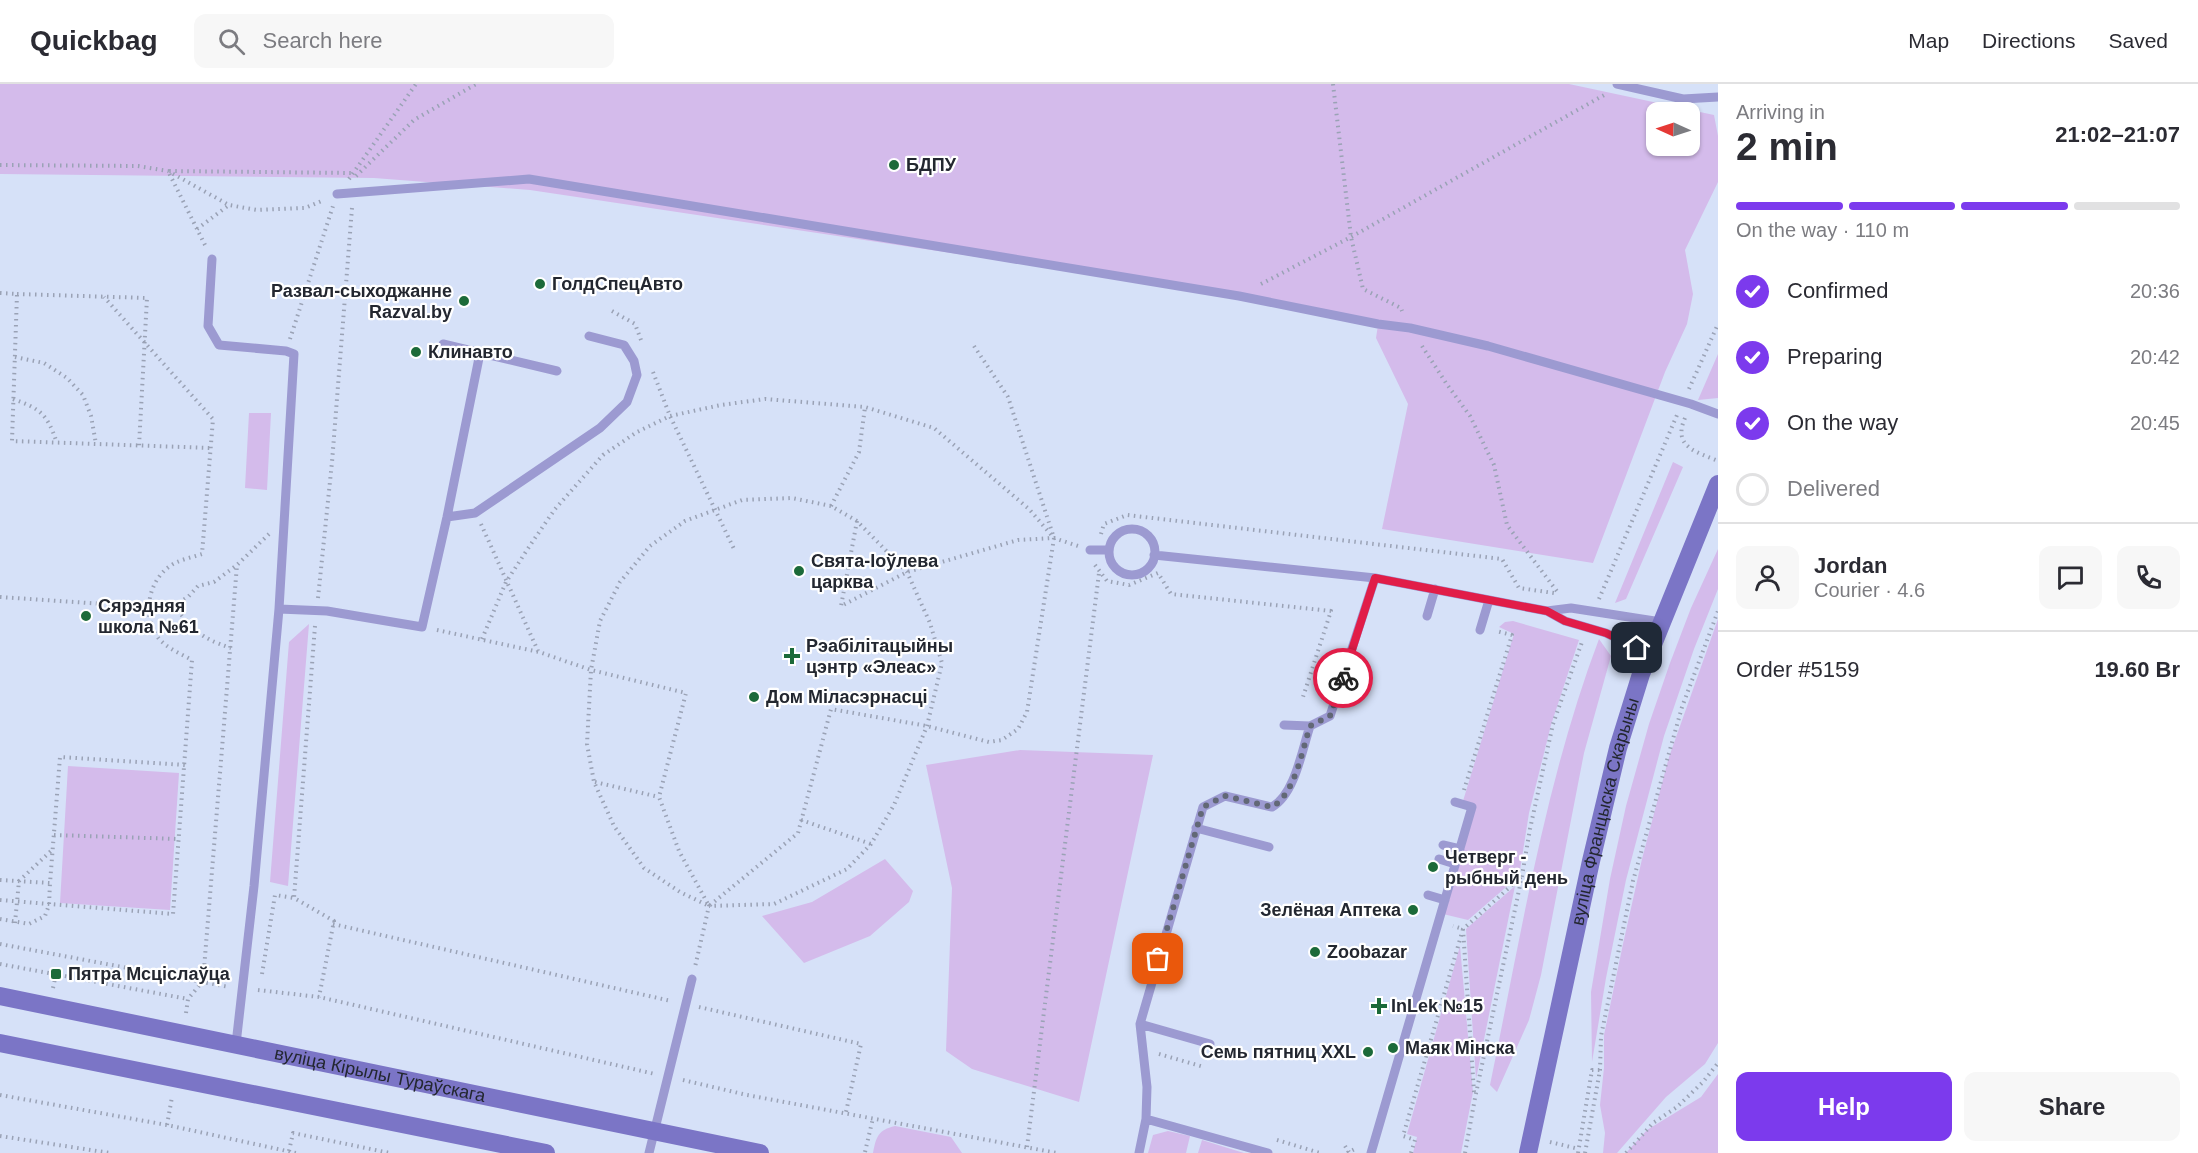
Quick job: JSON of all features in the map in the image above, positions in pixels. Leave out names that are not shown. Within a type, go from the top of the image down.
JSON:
[{"type":"main road","name":"вуліца Францыска Скарыны","points":[[1530,1145],[1605,798],[1627,717],[1661,622],[1718,484]]},
{"type":"main road","name":"вуліца Кірылы Тураўскага","points":[[0,996],[760,1153]]},
{"type":"main road","points":[[0,1043],[546,1153]]},
{"type":"lane","points":[[1620,85],[1683,99],[1718,97]]},
{"type":"lane","points":[[337,194],[529,179],[1239,296],[1378,324],[1410,328],[1488,346],[1718,414]]},
{"type":"lane","points":[[212,260],[208,326],[219,345],[286,351],[294,354],[279,609],[254,886],[236,1044]]},
{"type":"lane","points":[[447,517],[475,513],[600,428],[627,402],[637,375],[634,361],[624,345],[589,336]]},
{"type":"lane","points":[[443,345],[557,372]]},
{"type":"lane","points":[[279,609],[316,610],[422,627],[480,353]]},
{"type":"lane","points":[[1136,529],[1149,536],[1153,542],[1154,555],[1151,565],[1145,571],[1130,575],[1116,568],[1111,562],[1109,550],[1111,540],[1116,534],[1136,529]]},
{"type":"lane","points":[[1090,550],[1109,550]]},
{"type":"lane","points":[[1154,555],[1375,578],[1547,611],[1571,608],[1661,622]]},
{"type":"lane","points":[[1284,725],[1310,726],[1330,716],[1375,578]]},
{"type":"lane","points":[[1427,616],[1435,589]]},
{"type":"lane","points":[[1480,630],[1489,600]]},
{"type":"lane","points":[[1547,611],[1565,621],[1606,633],[1649,654]]},
{"type":"lane","points":[[1139,1153],[1146,1119],[1147,1087],[1140,1024],[1203,807],[1225,796],[1272,807],[1282,802],[1289,791],[1310,726]]},
{"type":"lane","points":[[1371,1153],[1472,807],[1455,802]]},
{"type":"lane","points":[[1196,828],[1269,847]]},
{"type":"lane","points":[[1443,845],[1460,849]]},
{"type":"lane","points":[[1439,859],[1455,864]]},
{"type":"lane","points":[[1428,895],[1445,900]]},
{"type":"lane","points":[[649,1153],[692,979]]},
{"type":"lane","points":[[1140,1024],[1210,1044]]},
{"type":"lane","points":[[1146,1119],[1268,1153]]},
{"type":"path","points":[[286,351],[337,194],[416,84]]},
{"type":"path","points":[[168,171],[229,205],[256,210],[305,208],[337,194],[414,120],[476,84]]},
{"type":"path","points":[[1239,296],[1351,237],[1620,85]]},
{"type":"path","points":[[0,165],[138,166],[168,171],[353,173]]},
{"type":"path","points":[[168,171],[212,260]]},
{"type":"path","points":[[294,898],[316,610],[332,462],[354,193]]},
{"type":"path","points":[[197,229],[229,205]]},
{"type":"path","points":[[0,293],[147,298],[139,446]]},
{"type":"path","points":[[17,294],[12,441],[211,448]]},
{"type":"path","points":[[0,900],[173,914],[192,660],[159,639],[147,607],[156,580],[174,563],[202,554],[213,419],[104,297]]},
{"type":"path","points":[[612,311],[635,324],[643,345]]},
{"type":"path","points":[[1594,611],[1687,403],[1718,324]]},
{"type":"path","points":[[692,979],[709,906],[798,833],[831,709],[927,726],[989,742],[1002,741],[1018,729],[1027,712],[1054,538],[1008,397],[974,346]]},
{"type":"path","points":[[15,357],[44,363],[68,378],[83,395],[91,416],[96,444]]},
{"type":"path","points":[[650,365],[670,416],[735,552]]},
{"type":"path","points":[[13,399],[34,407],[50,422],[57,443]]},
{"type":"path","points":[[482,639],[506,582],[555,509],[603,455],[637,432],[670,416],[721,405],[765,399],[865,407],[934,428],[1029,509],[1054,538]]},
{"type":"path","points":[[1687,403],[1682,424],[1682,438],[1687,448],[1718,461]]},
{"type":"path","points":[[831,506],[859,452],[865,407]]},
{"type":"path","points":[[770,497],[792,498],[831,506],[857,521],[907,572],[930,623],[942,663],[927,726],[894,805],[871,843],[847,869],[774,904],[709,906],[680,892],[644,868],[614,826],[594,782],[587,744],[591,670],[600,621],[620,582],[650,546],[685,521],[742,500],[770,497]]},
{"type":"path","points":[[475,513],[539,652]]},
{"type":"path","points":[[857,521],[841,606],[907,572],[1018,540],[1054,538],[1090,550]]},
{"type":"path","points":[[0,597],[147,607],[173,606],[188,597],[198,586],[214,582],[237,565],[277,526]]},
{"type":"path","points":[[186,1013],[189,999],[203,981],[237,565]]},
{"type":"path","points":[[1027,1147],[1099,572]]},
{"type":"path","points":[[173,606],[196,633],[231,648]]},
{"type":"path","points":[[1585,1153],[1599,1070],[1600,1036],[1633,881],[1682,707],[1718,611]]},
{"type":"path","points":[[422,627],[539,652],[591,670],[686,693],[659,797],[680,851],[709,906]]},
{"type":"path","points":[[1466,1153],[1475,1098],[1553,724],[1587,629]]},
{"type":"path","points":[[0,919],[29,924],[45,916],[49,905],[60,757],[185,765]]},
{"type":"path","points":[[594,782],[659,797]]},
{"type":"path","points":[[801,820],[871,843]]},
{"type":"path","points":[[54,835],[179,838]]},
{"type":"path","points":[[15,923],[19,881],[53,849]]},
{"type":"path","points":[[1411,1153],[1415,1140],[1403,1136],[1463,929],[1522,876]]},
{"type":"path","points":[[0,880],[50,883]]},
{"type":"path","points":[[259,990],[275,895],[294,898],[334,921],[319,997]]},
{"type":"path","points":[[333,924],[861,1044],[846,1112]]},
{"type":"path","points":[[1463,929],[1475,1098]]},
{"type":"path","points":[[0,944],[241,989],[319,997],[747,1095],[1057,1153]]},
{"type":"path","points":[[0,964],[189,999]]},
{"type":"path","points":[[1158,1064],[1157,1053],[1204,1067]]},
{"type":"path","points":[[1626,1153],[1653,1123],[1684,1101],[1718,1063]]},
{"type":"path","points":[[1530,1145],[1579,1151],[1592,1070],[1599,1070]]},
{"type":"path","points":[[0,1095],[167,1125],[296,1153]]},
{"type":"path","points":[[167,1125],[172,1097]]},
{"type":"path","points":[[865,1152],[873,1118]]},
{"type":"path","points":[[289,1151],[293,1133],[390,1153]]},
{"type":"path","points":[[0,1136],[110,1153]]},
{"type":"path","points":[[1268,1137],[1320,1153]]},
{"type":"path","points":[[1346,1146],[1348,1152]]},
{"type":"shaded area","points":[[0,84],[1569,84],[1653,102],[1646,102],[1646,156],[1700,156],[1700,112],[1714,115],[1718,136],[1718,182],[1685,250],[1693,294],[1687,324],[1665,372],[1593,563],[1382,529],[1408,404],[1376,338],[1378,325],[1239,296],[530,190],[374,178],[0,174]]},
{"type":"shaded area","points":[[1718,354],[1718,398],[1698,400]]},
{"type":"shaded area","points":[[249,413],[271,413],[267,490],[245,488]]},
{"type":"shaded area","points":[[1673,462],[1683,467],[1626,599],[1615,603]]},
{"type":"shaded area","points":[[1718,549],[1718,589],[1694,649],[1664,736],[1626,880],[1592,1062],[1591,992],[1610,879],[1626,806],[1649,724],[1670,663],[1691,608]]},
{"type":"shaded area","points":[[1718,619],[1718,1043],[1705,1064],[1666,1097],[1617,1153],[1603,1153],[1605,1133],[1600,1105],[1604,1068],[1604,1035],[1623,944],[1642,859],[1669,757]]},
{"type":"shaded area","points":[[1513,621],[1579,640],[1551,725],[1529,813],[1519,876],[1468,920],[1443,914],[1475,805],[1463,801],[1514,634],[1499,627],[1505,622]]},
{"type":"shaded area","points":[[309,624],[288,886],[270,882],[289,642]]},
{"type":"shaded area","points":[[1599,639],[1611,656],[1584,753],[1541,975],[1529,1020],[1497,1092],[1490,1085],[1536,859],[1564,748]]},
{"type":"shaded area","points":[[1020,750],[1153,755],[1079,1102],[972,1069],[946,1051],[952,888],[926,765]]},
{"type":"shaded area","points":[[68,766],[179,773],[170,910],[60,903]]},
{"type":"shaded area","points":[[885,859],[913,891],[909,902],[870,936],[804,963],[762,916],[812,902]]},
{"type":"shaded area","points":[[1515,886],[1476,1079],[1466,929]]},
{"type":"shaded area","points":[[1460,946],[1473,1092],[1461,1153],[1413,1153],[1417,1137],[1407,1134]]},
{"type":"shaded area","points":[[1718,1074],[1718,1153],[1626,1153],[1647,1130],[1701,1097]]},
{"type":"shaded area","points":[[895,1126],[951,1137],[962,1153],[873,1153],[881,1132]]},
{"type":"shaded area","points":[[1168,1131],[1190,1136],[1186,1153],[1148,1153],[1153,1135]]},
{"type":"shaded area","points":[[1202,1140],[1244,1153],[1198,1153]]},
{"type":"way so far","points":[[1158,959],[1203,807],[1225,796],[1272,807],[1282,802],[1289,791],[1310,726],[1330,716],[1343,678]]},
{"type":"place","name":"БДПУ","points":[[894,165]]},
{"type":"place","name":"ГолдСпецАвто","points":[[540,284]]},
{"type":"place","name":"Развал-сыходжанне Razval.by","points":[[464,301]]},
{"type":"place","name":"Клинавто","points":[[416,352]]},
{"type":"place","name":"Свята-Іоўлева царква","points":[[799,571]]},
{"type":"place","name":"Сярэдняя школа №61","points":[[86,616]]},
{"type":"place","name":"Рэабілітацыйны цэнтр «Элеас»","points":[[792,656]]},
{"type":"place","name":"Дом Міласэрнасці","points":[[754,697]]},
{"type":"place","name":"Четверг - рыбный день","points":[[1433,867]]},
{"type":"place","name":"Зелёная Аптека","points":[[1413,910]]},
{"type":"place","name":"Zoobazar","points":[[1315,952]]},
{"type":"place","name":"Пятра Мсціслаўца","points":[[56,974]]},
{"type":"place","name":"InLek №15","points":[[1379,1006]]},
{"type":"place","name":"Маяк Мінска","points":[[1393,1048]]},
{"type":"place","name":"Семь пятниц XXL","points":[[1368,1052]]},
{"type":"route","points":[[1343,678],[1375,578],[1547,611],[1565,621],[1606,633],[1637,648]]}]
